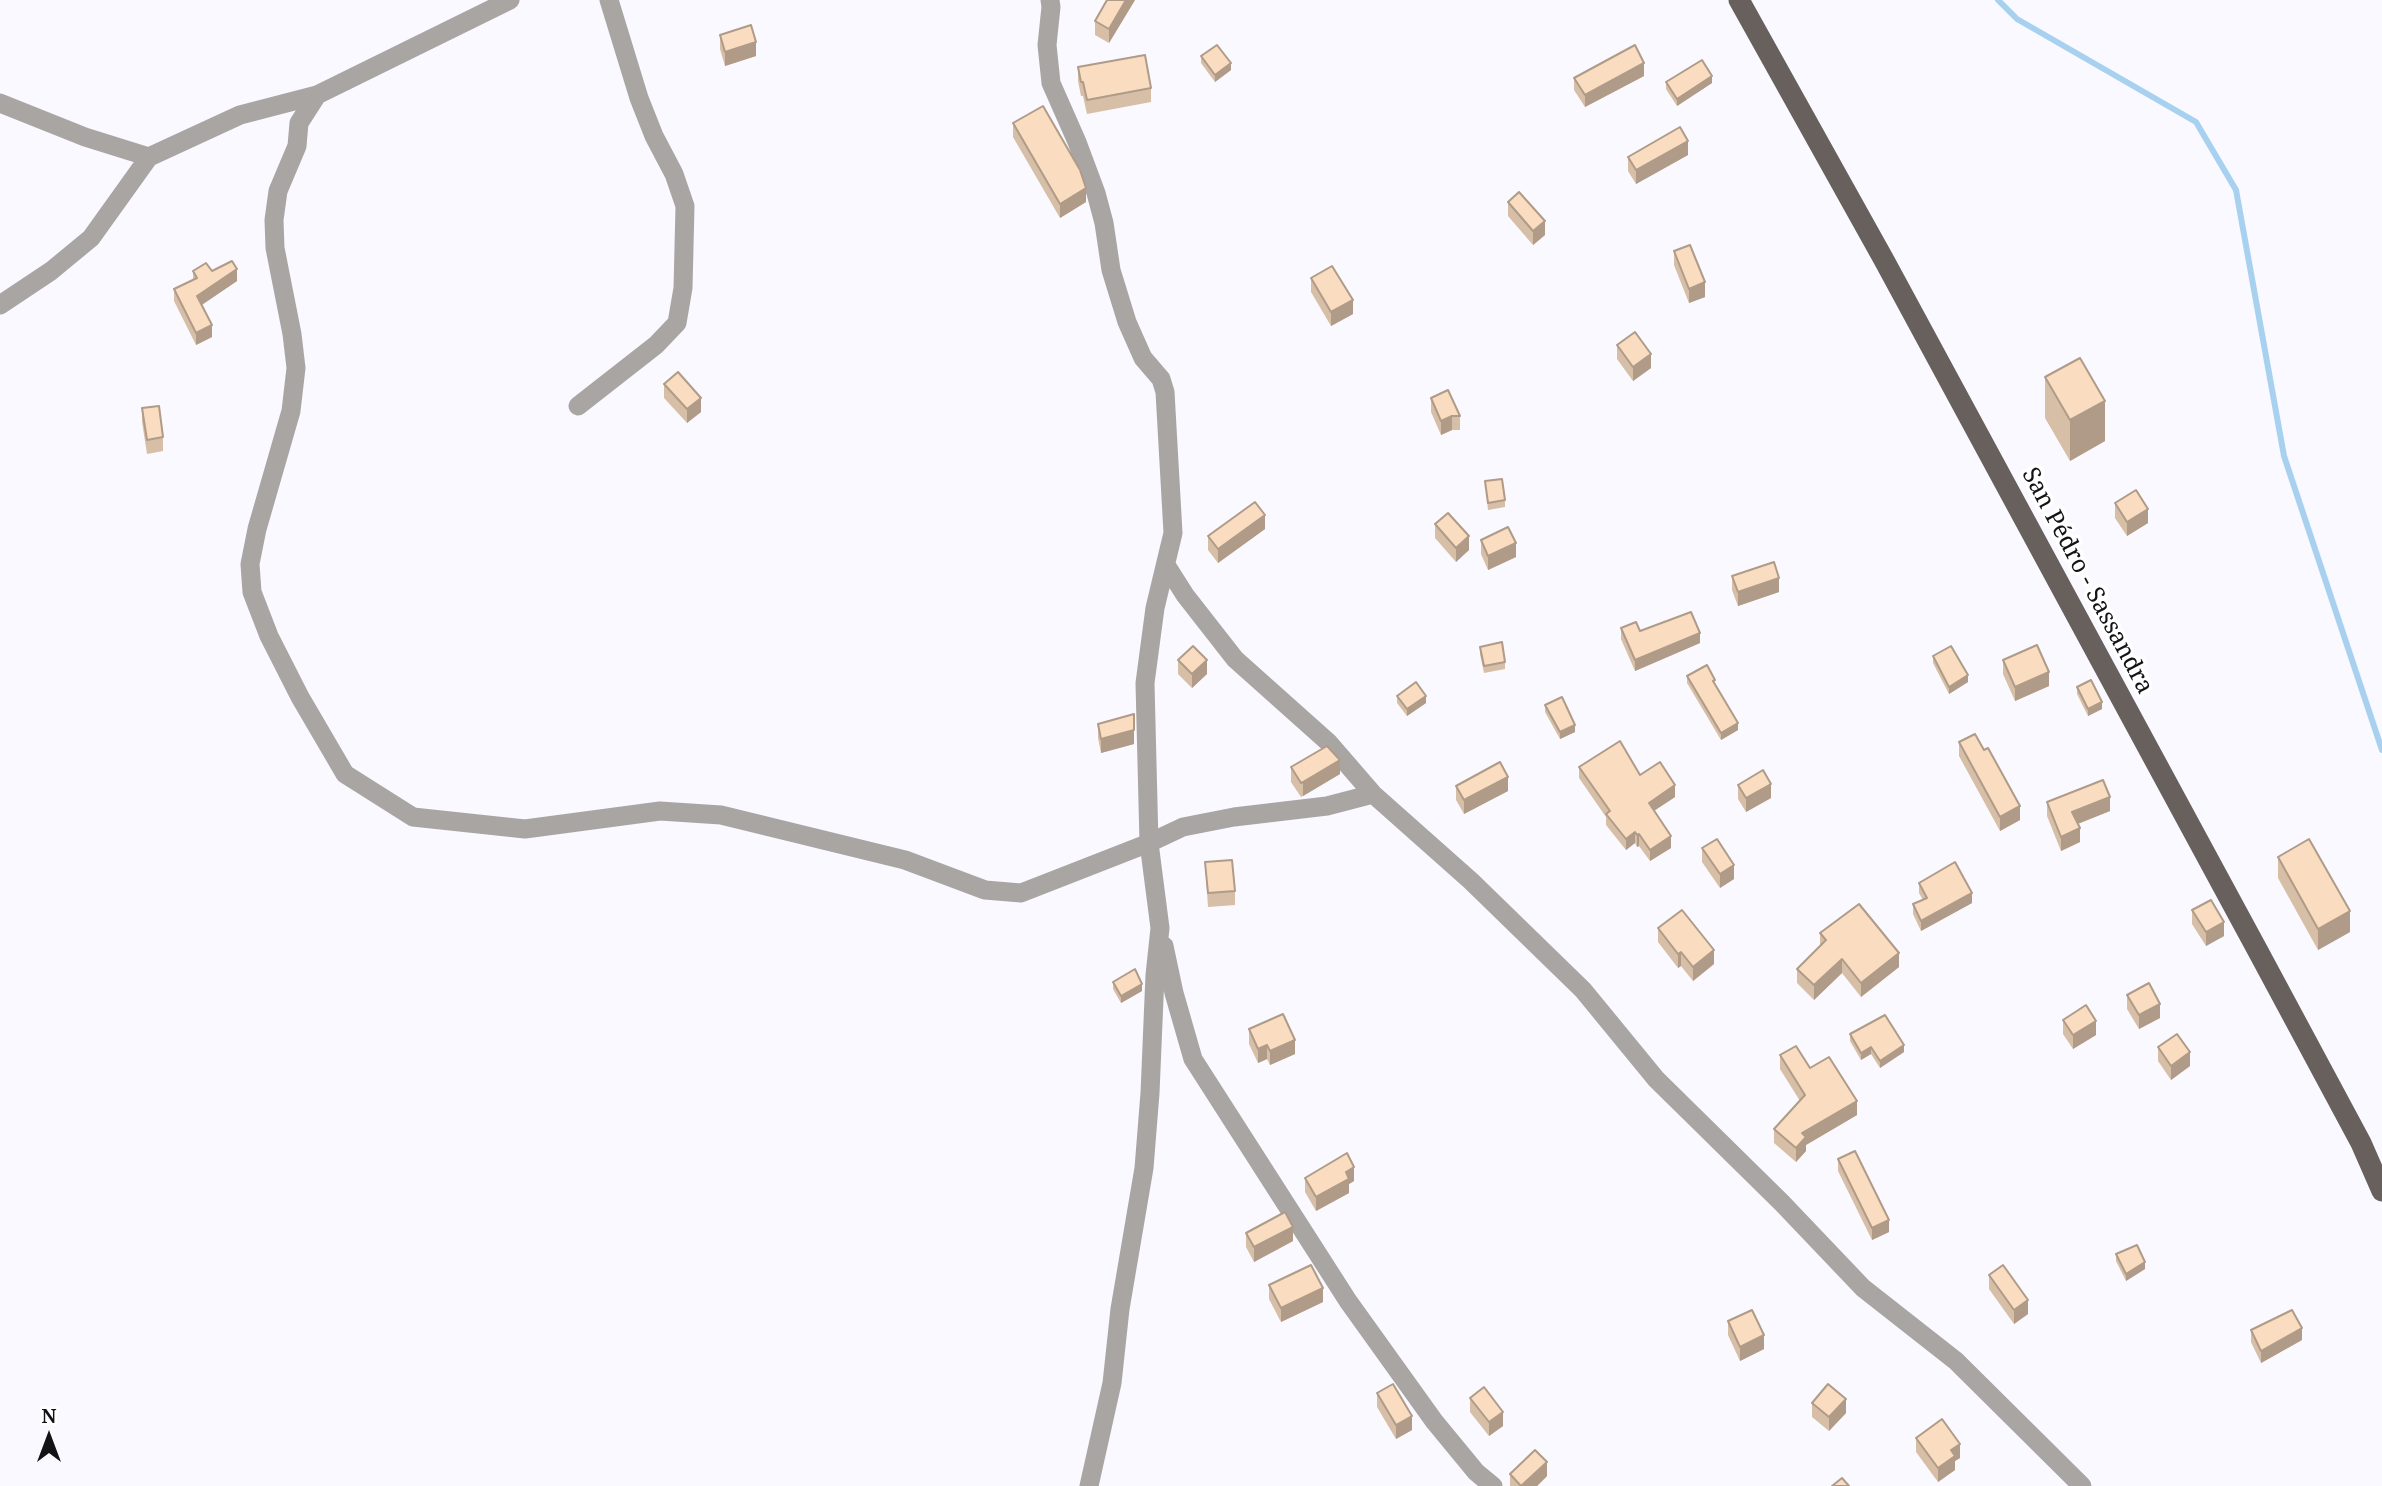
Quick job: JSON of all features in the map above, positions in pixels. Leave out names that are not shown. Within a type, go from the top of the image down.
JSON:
[{"type":"main road","name":"San Pédro - Sassandra","points":[[1739,0],[1878,248],[2272,977],[2361,1143],[2382,1191]]},
{"type":"street","points":[[0,305],[51,271],[92,238],[149,157],[240,116],[317,95],[510,0]]},
{"type":"street","points":[[578,406],[656,345],[677,323],[683,288],[685,206],[674,174],[654,136],[639,98],[609,0]]},
{"type":"street","points":[[1050,0],[1048,45],[1051,83],[1096,193],[1104,223],[1111,270],[1127,322],[1143,358],[1161,379],[1165,392],[1173,533],[1155,608],[1145,683],[1149,843],[1160,928],[1174,993],[1193,1059],[1291,1215],[1356,1312],[1434,1421],[1476,1472],[1493,1486]]},
{"type":"street","points":[[317,95],[299,123],[297,146],[278,191],[274,220],[275,248],[296,368],[291,411],[257,529],[250,564],[253,592],[269,636],[345,775],[412,817],[525,829],[660,811],[721,815],[905,860],[985,890],[1021,893],[1183,827],[1234,817],[1327,806],[1373,794]]},
{"type":"street","points":[[0,103],[85,137],[149,157]]},
{"type":"street","points":[[1166,565],[1185,596],[1236,659],[1328,742],[1373,794],[1471,881],[1583,990],[1656,1079],[1782,1203],[1863,1288],[1956,1361],[2082,1486]]},
{"type":"street","points":[[1089,1486],[1112,1383],[1125,1273],[1144,1168],[1160,928]]},
{"type":"building","points":[[1107,0],[1126,0],[1109,29],[1095,21]]},
{"type":"building","points":[[751,25],[756,42],[725,52],[720,35]]},
{"type":"building","points":[[1217,45],[1231,63],[1215,75],[1201,56]]},
{"type":"building","points":[[1635,45],[1644,63],[1585,95],[1574,78]]},
{"type":"building","points":[[1145,55],[1151,88],[1087,100],[1078,67]]},
{"type":"building","points":[[1702,60],[1712,76],[1677,99],[1666,82]]},
{"type":"building","points":[[1043,106],[1080,170],[1086,188],[1060,204],[1013,123]]},
{"type":"building","points":[[1680,127],[1688,141],[1636,170],[1628,157]]},
{"type":"building","points":[[1519,192],[1545,221],[1533,231],[1508,202]]},
{"type":"building","points":[[1690,245],[1705,282],[1689,289],[1674,251]]},
{"type":"building","points":[[232,261],[237,269],[197,296],[212,325],[196,333],[174,289],[197,278],[193,271],[206,263],[212,271]]},
{"type":"building","points":[[1332,266],[1353,300],[1331,312],[1311,278]]},
{"type":"building","points":[[1635,332],[1651,354],[1633,367],[1617,345]]},
{"type":"building","points":[[2080,358],[2105,401],[2070,420],[2045,377]]},
{"type":"building","points":[[678,372],[701,398],[687,409],[664,384]]},
{"type":"building","points":[[1448,390],[1460,416],[1441,421],[1431,398]]},
{"type":"building","points":[[159,406],[163,437],[147,440],[142,408]]},
{"type":"building","points":[[1502,479],[1505,500],[1488,503],[1485,481]]},
{"type":"building","points":[[2136,490],[2148,509],[2127,522],[2115,503]]},
{"type":"building","points":[[1255,502],[1265,515],[1218,549],[1208,536]]},
{"type":"building","points":[[1448,513],[1469,536],[1456,548],[1435,524]]},
{"type":"building","points":[[1508,527],[1516,543],[1488,556],[1481,540]]},
{"type":"building","points":[[1774,562],[1779,578],[1738,592],[1732,576]]},
{"type":"building","points":[[1691,612],[1700,633],[1635,660],[1621,628],[1636,622],[1640,631]]},
{"type":"building","points":[[1502,642],[1505,662],[1484,666],[1480,647]]},
{"type":"building","points":[[2037,645],[2049,672],[2015,687],[2003,660]]},
{"type":"building","points":[[1193,646],[1207,660],[1192,674],[1178,660]]},
{"type":"building","points":[[1951,646],[1968,675],[1949,687],[1933,656]]},
{"type":"building","points":[[1707,665],[1715,680],[1713,681],[1738,723],[1721,733],[1687,676]]},
{"type":"building","points":[[2091,680],[2102,702],[2088,709],[2077,687]]},
{"type":"building","points":[[1416,682],[1426,696],[1407,709],[1397,696]]},
{"type":"building","points":[[1562,697],[1575,725],[1560,732],[1545,705]]},
{"type":"building","points":[[1134,714],[1134,730],[1101,739],[1098,724]]},
{"type":"building","points":[[1975,734],[1984,750],[1988,748],[2020,806],[2000,817],[1959,742]]},
{"type":"building","points":[[1620,741],[1640,775],[1660,762],[1675,785],[1649,803],[1671,836],[1650,850],[1635,832],[1626,839],[1606,814],[1610,811],[1579,767]]},
{"type":"building","points":[[1327,746],[1340,760],[1301,783],[1291,767]]},
{"type":"building","points":[[1500,762],[1508,777],[1464,800],[1456,786]]},
{"type":"building","points":[[1763,770],[1771,784],[1746,798],[1738,785]]},
{"type":"building","points":[[2103,780],[2110,797],[2072,812],[2080,828],[2061,837],[2047,802]]},
{"type":"building","points":[[1717,839],[1734,865],[1720,874],[1702,848]]},
{"type":"building","points":[[2309,839],[2350,911],[2318,929],[2278,857]]},
{"type":"building","points":[[1232,860],[1235,891],[1208,893],[1205,862]]},
{"type":"building","points":[[1955,862],[1972,893],[1921,921],[1913,904],[1927,898],[1919,883]]},
{"type":"building","points":[[2211,900],[2224,922],[2206,932],[2192,910]]},
{"type":"building","points":[[1859,904],[1899,953],[1861,983],[1842,959],[1814,985],[1797,969],[1826,940],[1820,933]]},
{"type":"building","points":[[1682,910],[1714,950],[1693,967],[1681,952],[1678,954],[1658,928]]},
{"type":"building","points":[[1135,969],[1142,984],[1121,996],[1113,982]]},
{"type":"building","points":[[2149,983],[2160,1004],[2139,1015],[2127,995]]},
{"type":"building","points":[[2086,1005],[2096,1021],[2073,1035],[2063,1020]]},
{"type":"building","points":[[1283,1014],[1295,1040],[1270,1051],[1267,1045],[1258,1049],[1249,1029]]},
{"type":"building","points":[[1885,1015],[1904,1045],[1880,1061],[1871,1047],[1861,1053],[1850,1034]]},
{"type":"building","points":[[2177,1034],[2190,1052],[2171,1066],[2158,1047]]},
{"type":"building","points":[[1796,1046],[1810,1068],[1829,1057],[1857,1101],[1802,1133],[1806,1137],[1796,1148],[1774,1129],[1805,1095],[1780,1055]]},
{"type":"building","points":[[1855,1151],[1889,1220],[1872,1228],[1838,1159]]},
{"type":"building","points":[[1347,1153],[1354,1167],[1346,1172],[1349,1179],[1316,1197],[1305,1178]]},
{"type":"building","points":[[1285,1212],[1293,1227],[1254,1247],[1246,1233]]},
{"type":"building","points":[[2137,1245],[2145,1262],[2126,1274],[2116,1254]]},
{"type":"building","points":[[1311,1265],[1323,1288],[1281,1308],[1269,1285]]},
{"type":"building","points":[[2003,1265],[2028,1300],[2014,1310],[1989,1275]]},
{"type":"building","points":[[1752,1310],[1764,1335],[1740,1347],[1728,1321]]},
{"type":"building","points":[[2292,1310],[2302,1328],[2261,1351],[2251,1330]]},
{"type":"building","points":[[1393,1384],[1412,1416],[1396,1425],[1377,1393]]},
{"type":"building","points":[[1828,1384],[1846,1399],[1829,1417],[1812,1403]]},
{"type":"building","points":[[1484,1387],[1503,1412],[1489,1422],[1470,1398]]},
{"type":"building","points":[[1942,1419],[1960,1444],[1951,1450],[1955,1456],[1938,1468],[1916,1438]]},
{"type":"building","points":[[1535,1450],[1547,1462],[1521,1486],[1510,1474]]},
{"type":"building","points":[[1842,1478],[1849,1486],[1832,1486]]},
{"type":"waterway","points":[[1998,0],[2017,19],[2196,122],[2236,190],[2284,456],[2382,750]]}]
